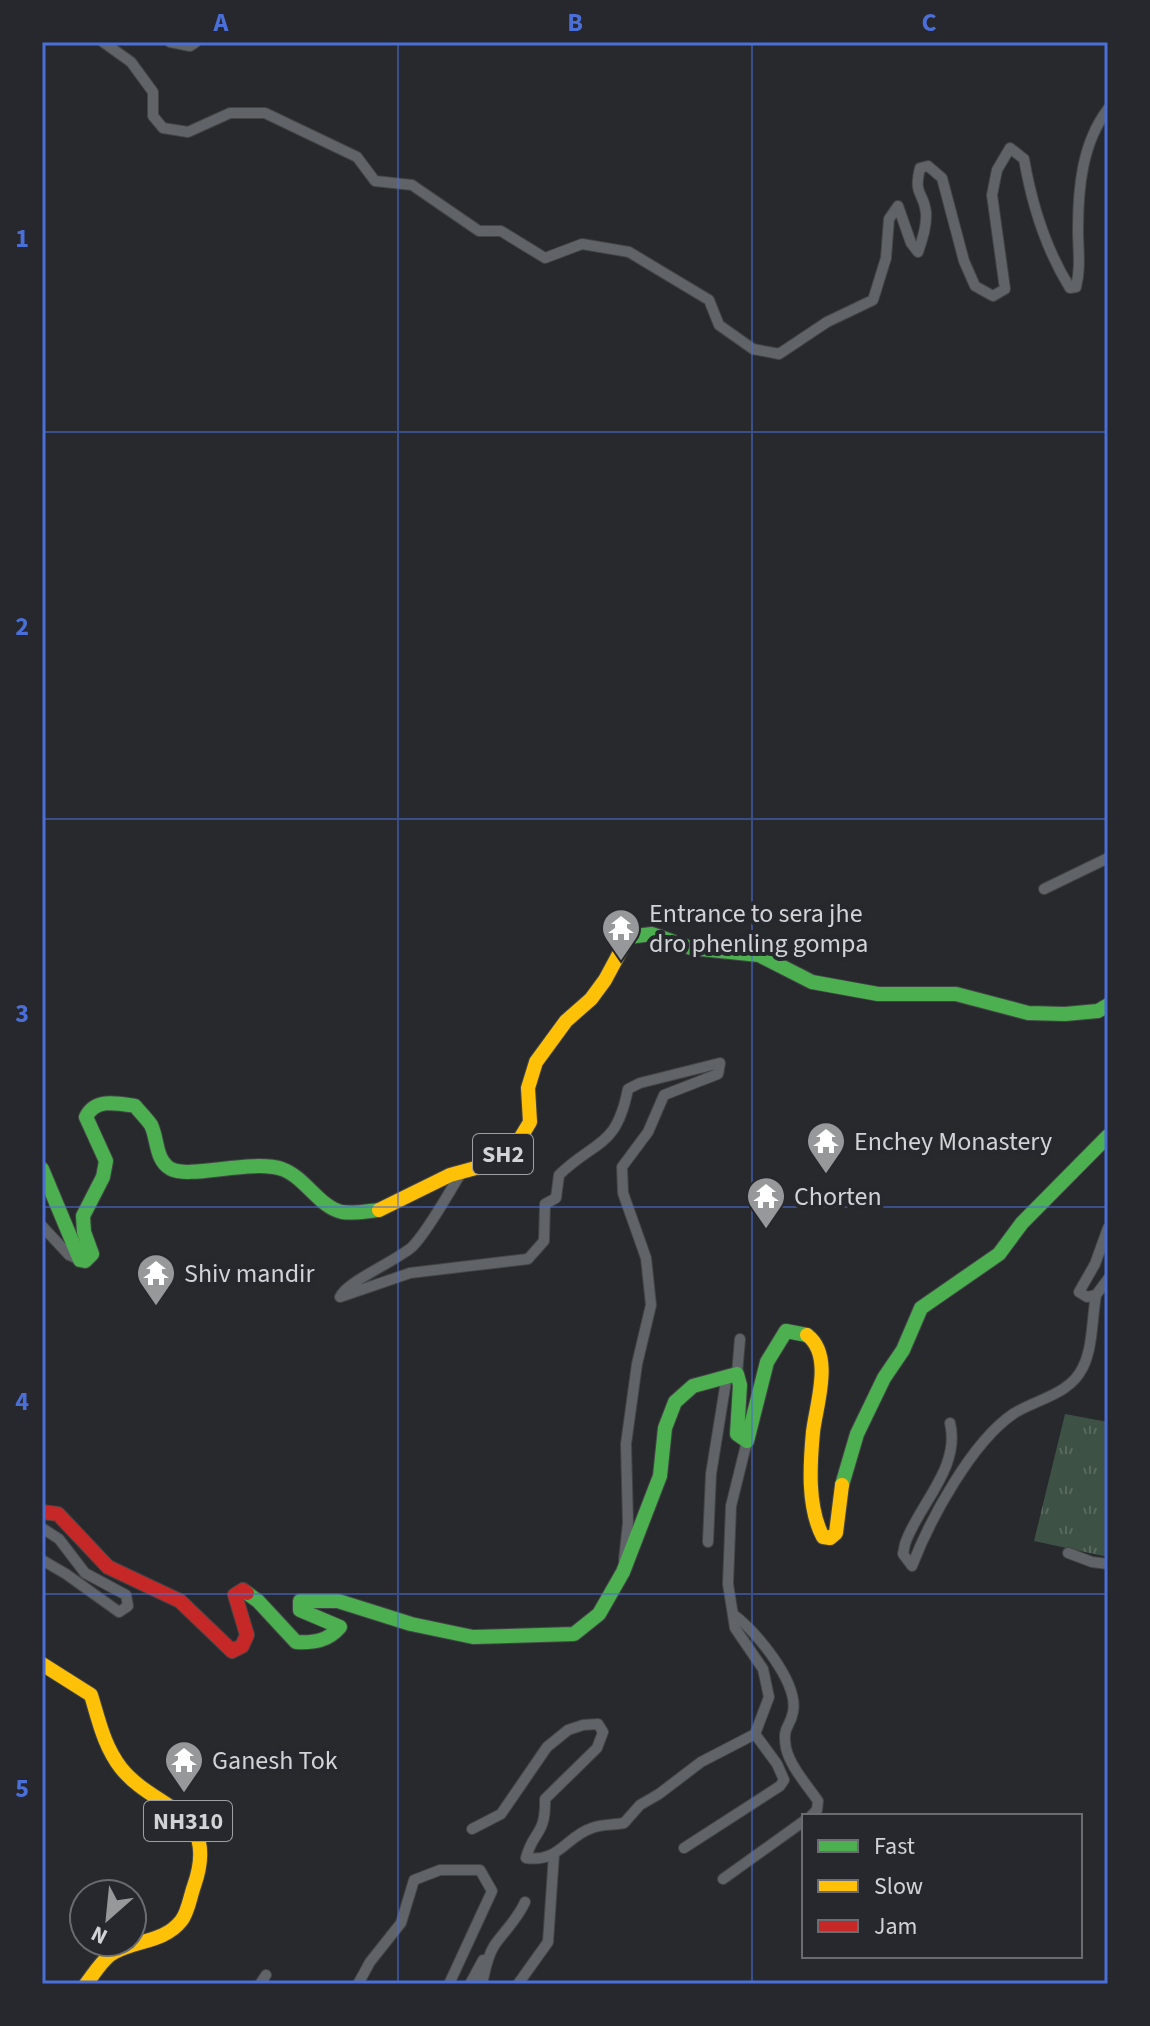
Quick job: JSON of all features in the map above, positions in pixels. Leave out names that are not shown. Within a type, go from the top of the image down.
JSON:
[{"type":"main road","name":"SH2","points":[[80,1260],[85,1261],[92,1254],[82,1222],[91,1197],[104,1177],[106,1162],[98,1137],[85,1124],[85,1116],[90,1109],[109,1102],[135,1106],[151,1126],[165,1164],[174,1171],[245,1165],[281,1169],[300,1179],[314,1194],[341,1212],[384,1210],[450,1175],[494,1163],[521,1137],[530,1122],[528,1088],[536,1062],[566,1021],[591,999],[605,980],[628,937],[652,934],[691,948],[759,955],[812,982],[878,994],[956,994],[1028,1013],[1098,1011],[1108,1005]]},
{"type":"main road","points":[[42,1512],[58,1514],[108,1567],[180,1601],[232,1651],[242,1646],[247,1635],[235,1595],[243,1590],[258,1601],[296,1642],[316,1643],[332,1638],[340,1627],[300,1610],[300,1601],[338,1601],[411,1624],[473,1637],[574,1634],[586,1628],[621,1582],[661,1474],[661,1446],[668,1411],[685,1388],[732,1374],[740,1385],[737,1434],[747,1441],[767,1362],[786,1331],[802,1332],[817,1345],[820,1369],[812,1436],[813,1498],[818,1531],[823,1537],[830,1538],[836,1533],[842,1486],[857,1434],[884,1378],[903,1350],[921,1308],[999,1254],[1022,1223],[1108,1136]]},
{"type":"main road","points":[[42,1169],[80,1260]]},
{"type":"main road","name":"NH310","points":[[42,1664],[91,1695],[107,1749],[124,1772],[185,1817],[198,1842],[199,1871],[182,1920],[164,1935],[110,1955],[86,1984]]},
{"type":"street","points":[[103,42],[131,62],[153,92],[153,116],[163,128],[188,132],[230,113],[265,113],[357,157],[375,181],[412,185],[479,231],[501,231],[545,258],[582,244],[629,252],[709,300],[719,325],[753,349],[779,354],[827,322],[873,300],[886,258],[889,219],[898,206],[911,243],[918,252],[926,211],[915,186],[920,168],[928,166],[942,178],[964,261],[975,286],[993,296],[1005,289],[992,195],[997,170],[1010,148],[1024,159],[1031,200],[1053,261],[1070,288],[1076,287],[1080,270],[1079,201],[1087,144],[1108,109]]},
{"type":"street","points":[[170,42],[190,46],[196,42]]},
{"type":"street","points":[[1044,889],[1108,858]]},
{"type":"street","points":[[462,1172],[414,1245],[390,1263],[349,1285],[340,1297],[410,1273],[528,1259],[544,1241],[545,1204],[556,1198],[559,1175],[613,1133],[624,1109],[628,1089],[640,1083],[720,1063],[718,1074],[664,1095],[648,1132],[622,1167],[623,1193],[646,1258],[651,1305],[637,1364],[626,1444],[628,1523],[621,1582]]},
{"type":"street","points":[[42,1226],[69,1255],[80,1260]]},
{"type":"street","points":[[1096,1295],[1087,1297],[1079,1292],[1095,1264],[1108,1228]]},
{"type":"street","points":[[950,1423],[951,1443],[944,1468],[905,1544],[903,1554],[912,1566],[924,1535],[983,1440],[1015,1413],[1040,1403],[1073,1382],[1084,1367],[1096,1295],[1108,1279]]},
{"type":"street","points":[[708,1542],[711,1474],[740,1339]]},
{"type":"street","points":[[472,1829],[501,1814],[547,1747],[568,1730],[598,1724],[603,1732],[597,1748],[545,1799],[544,1827],[529,1847],[526,1858],[540,1860],[592,1828],[624,1823],[640,1805],[701,1762],[755,1734],[769,1697],[763,1669],[735,1628],[728,1584],[731,1506],[747,1441]]},
{"type":"street","points":[[42,1528],[59,1539],[85,1573],[126,1595],[128,1606],[119,1612],[42,1560]]},
{"type":"street","points":[[1068,1553],[1108,1564]]},
{"type":"street","points":[[734,1615],[747,1624],[787,1678],[793,1712],[785,1727],[786,1750],[818,1801],[813,1814]]},
{"type":"street","points":[[684,1848],[780,1786],[784,1780],[755,1734]]},
{"type":"street","points":[[723,1879],[802,1822]]},
{"type":"street","points":[[518,1984],[548,1942],[554,1854]]},
{"type":"street","points":[[358,1984],[370,1962],[401,1923],[414,1880],[440,1870],[480,1870],[492,1891],[449,1984]]},
{"type":"street","points":[[470,1984],[483,1960],[519,1916],[525,1902]]},
{"type":"street","points":[[482,1984],[494,1946]]},
{"type":"green space","points":[[1065,1414],[1108,1422],[1108,1557],[1034,1541]]},
{"type":"traffic: fast","points":[[626,941],[628,937],[652,934],[691,948],[759,955],[812,982],[878,994],[956,994],[1028,1013],[1098,1011],[1108,1005]]},
{"type":"traffic: fast","points":[[42,1169],[80,1260],[85,1261],[92,1254],[84,1232],[83,1216],[103,1177],[106,1161],[86,1117],[101,1104],[135,1106],[151,1125],[159,1155],[171,1169],[192,1172],[254,1166],[282,1169],[298,1178],[334,1209],[351,1213],[379,1210]]},
{"type":"traffic: fast","points":[[842,1485],[857,1434],[884,1378],[903,1350],[921,1308],[999,1254],[1022,1223],[1108,1136]]},
{"type":"traffic: fast","points":[[247,1593],[296,1642],[320,1640],[340,1627],[300,1610],[300,1601],[338,1601],[411,1624],[473,1637],[574,1634],[599,1614],[623,1572],[660,1476],[665,1428],[675,1402],[693,1386],[737,1374],[740,1385],[737,1434],[747,1441],[767,1362],[786,1331],[807,1335]]},
{"type":"traffic: slow","points":[[379,1210],[450,1175],[494,1163],[521,1137],[530,1122],[528,1088],[536,1062],[566,1021],[591,999],[626,941]]},
{"type":"traffic: slow","points":[[807,1335],[815,1344],[822,1367],[811,1471],[814,1512],[823,1537],[830,1538],[836,1533],[842,1485]]},
{"type":"traffic: slow","points":[[42,1664],[91,1695],[115,1760],[135,1782],[180,1814],[192,1826],[199,1841],[200,1861],[189,1905],[181,1921],[165,1934],[110,1955],[86,1984]]},
{"type":"traffic: jam","points":[[42,1512],[58,1514],[108,1567],[180,1601],[232,1651],[242,1646],[247,1635],[235,1595],[243,1590],[247,1593]]},
{"type":"place","name":"Entrance to sera jhe dro phenling gompa","points":[[621,962]]},
{"type":"place","name":"Enchey Monastery","points":[[826,1175]]},
{"type":"place","name":"Chorten","points":[[766,1230]]},
{"type":"place","name":"Shiv mandir","points":[[156,1307]]},
{"type":"place","name":"Ganesh Tok","points":[[184,1794]]}]
